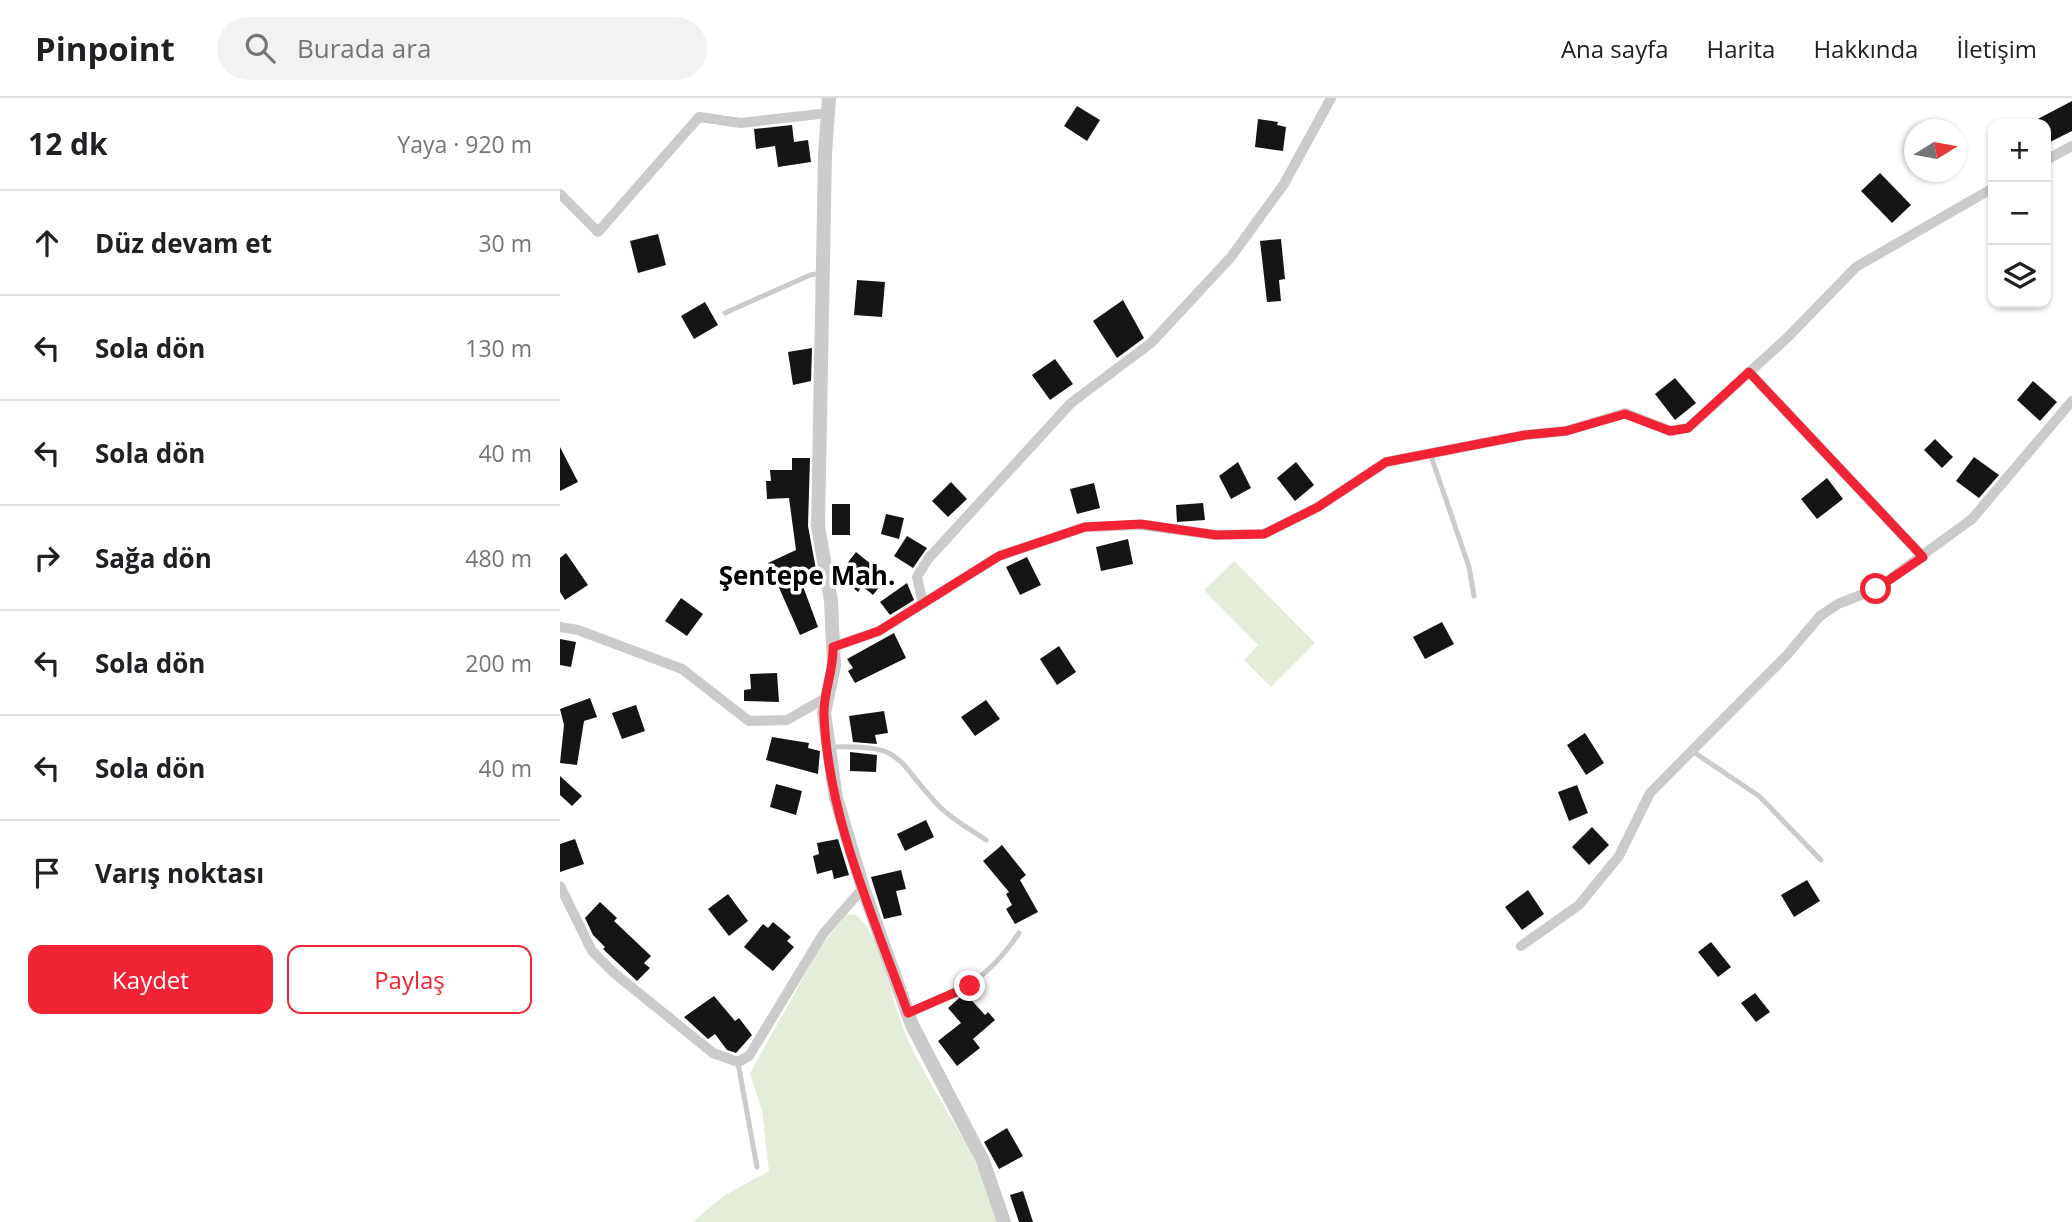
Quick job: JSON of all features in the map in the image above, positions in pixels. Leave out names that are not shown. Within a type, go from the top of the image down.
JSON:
[{"type":"street","points":[[923,603],[917,577],[928,559],[1071,403],[1151,343],[1231,257],[1284,184],[1331,98]]},
{"type":"street","points":[[560,194],[598,232],[699,117],[741,123],[829,106],[818,526],[831,601],[834,666],[824,713],[836,799],[863,888],[908,1013],[983,1161],[1004,1222]]},
{"type":"street","points":[[2051,157],[2072,146]]},
{"type":"street","points":[[833,647],[879,631],[999,556],[1085,527],[1141,524],[1216,535],[1264,534],[1318,507],[1386,462],[1525,435],[1566,431],[1625,414],[1670,431],[1688,428],[1856,267],[1988,191]]},
{"type":"street","points":[[1749,372],[1923,557]]},
{"type":"street","points":[[1521,946],[1578,905],[1619,856],[1650,793],[1787,655],[1820,616],[1838,604],[1876,589],[1972,519],[2072,401]]},
{"type":"street","points":[[560,627],[578,630],[682,669],[749,721],[787,720],[827,697]]},
{"type":"street","points":[[560,886],[592,951],[606,966],[713,1053],[738,1062],[749,1056],[823,934],[863,888]]},
{"type":"lane","points":[[725,313],[810,275],[824,273]]},
{"type":"lane","points":[[1430,453],[1469,567],[1474,596]]},
{"type":"lane","points":[[829,747],[870,746],[890,752],[906,765],[947,814],[986,840]]},
{"type":"lane","points":[[1692,751],[1759,796],[1821,860]]},
{"type":"lane","points":[[908,1013],[960,991],[980,979],[997,964],[1018,933]]},
{"type":"lane","points":[[738,1062],[757,1167]]},
{"type":"green space","points":[[1234,561],[1315,643],[1271,687],[1244,660],[1258,645],[1204,590]]},
{"type":"green space","points":[[855,914],[864,923],[878,948],[909,1043],[978,1169],[996,1222],[693,1222],[722,1197],[769,1171],[762,1111],[750,1073],[821,946],[846,915]]},
{"type":"building","points":[[2072,101],[2072,131],[2051,142],[2051,119],[2038,119]]},
{"type":"building","points":[[1077,106],[1100,120],[1087,141],[1064,126]]},
{"type":"building","points":[[1258,119],[1278,122],[1277,125],[1286,127],[1283,151],[1255,147]]},
{"type":"building","points":[[792,125],[794,142],[808,140],[811,162],[778,167],[775,146],[756,149],[754,129]]},
{"type":"building","points":[[1880,173],[1911,205],[1892,223],[1861,191]]},
{"type":"building","points":[[658,234],[666,265],[638,273],[630,241]]},
{"type":"building","points":[[1281,239],[1285,279],[1279,280],[1281,301],[1267,302],[1260,241]]},
{"type":"building","points":[[857,280],[885,282],[882,317],[854,315]]},
{"type":"building","points":[[1123,300],[1144,338],[1117,358],[1093,321]]},
{"type":"building","points":[[705,302],[718,325],[694,339],[681,316]]},
{"type":"building","points":[[812,348],[811,381],[793,385],[788,352]]},
{"type":"building","points":[[1055,359],[1073,384],[1050,400],[1032,375]]},
{"type":"building","points":[[1675,378],[1696,403],[1675,420],[1655,394]]},
{"type":"building","points":[[2033,381],[2057,402],[2040,421],[2017,400]]},
{"type":"building","points":[[1935,439],[1953,457],[1942,468],[1924,450]]},
{"type":"building","points":[[560,447],[578,482],[560,491]]},
{"type":"building","points":[[1974,457],[1999,475],[1979,498],[1956,481]]},
{"type":"building","points":[[792,458],[810,458],[808,526],[817,575],[800,578],[818,627],[800,635],[768,563],[796,550],[789,498],[767,499],[766,481],[771,481],[770,470],[792,470]]},
{"type":"building","points":[[1238,462],[1251,488],[1231,499],[1219,476]]},
{"type":"building","points":[[1296,462],[1314,485],[1295,501],[1277,478]]},
{"type":"building","points":[[1827,478],[1843,499],[1817,519],[1801,499]]},
{"type":"building","points":[[951,482],[967,499],[948,517],[932,501]]},
{"type":"building","points":[[1094,483],[1100,508],[1077,514],[1070,489]]},
{"type":"building","points":[[1203,503],[1205,520],[1177,522],[1176,505]]},
{"type":"building","points":[[832,504],[850,504],[850,535],[832,535]]},
{"type":"building","points":[[886,514],[904,518],[899,539],[881,534]]},
{"type":"building","points":[[907,536],[927,548],[913,568],[894,556]]},
{"type":"building","points":[[1128,539],[1133,564],[1101,571],[1096,547]]},
{"type":"building","points":[[856,552],[887,577],[873,595],[862,586],[858,592],[846,582],[850,576],[842,570]]},
{"type":"building","points":[[566,553],[588,585],[565,600],[560,592],[560,558]]},
{"type":"building","points":[[1027,557],[1041,585],[1020,595],[1006,567]]},
{"type":"building","points":[[907,583],[914,600],[890,615],[880,602]]},
{"type":"building","points":[[681,598],[703,614],[687,636],[665,621]]},
{"type":"building","points":[[1442,622],[1454,644],[1425,659],[1413,637]]},
{"type":"building","points":[[894,633],[906,658],[855,683],[848,671],[853,668],[847,659]]},
{"type":"building","points":[[560,639],[576,642],[571,667],[560,665]]},
{"type":"building","points":[[1059,646],[1076,672],[1057,685],[1040,659]]},
{"type":"building","points":[[777,673],[779,702],[744,701],[744,690],[751,689],[750,674]]},
{"type":"building","points":[[590,698],[597,717],[584,721],[577,765],[560,763],[564,725],[560,709]]},
{"type":"building","points":[[986,700],[1000,719],[975,736],[961,717]]},
{"type":"building","points":[[636,705],[645,731],[622,739],[612,713]]},
{"type":"building","points":[[884,711],[888,733],[875,735],[877,744],[853,742],[849,716]]},
{"type":"building","points":[[1585,733],[1604,763],[1586,775],[1567,745]]},
{"type":"building","points":[[772,737],[809,743],[808,748],[820,751],[818,774],[766,760]]},
{"type":"building","points":[[850,752],[877,755],[876,772],[850,771]]},
{"type":"building","points":[[560,776],[582,796],[572,806],[560,795]]},
{"type":"building","points":[[776,784],[802,791],[796,815],[770,807]]},
{"type":"building","points":[[1577,785],[1588,813],[1569,821],[1558,792]]},
{"type":"building","points":[[926,820],[934,837],[905,851],[897,834]]},
{"type":"building","points":[[1592,827],[1609,845],[1589,865],[1572,847]]},
{"type":"building","points":[[575,839],[584,864],[560,872],[560,844]]},
{"type":"building","points":[[838,839],[849,875],[834,879],[832,870],[817,874],[813,856],[819,854],[817,843]]},
{"type":"building","points":[[1002,845],[1026,875],[1020,880],[1038,912],[1015,924],[1006,909],[1012,905],[1006,894],[1009,892],[983,861]]},
{"type":"building","points":[[901,870],[906,889],[896,891],[902,915],[884,919],[871,877]]},
{"type":"building","points":[[1807,880],[1820,901],[1794,917],[1781,895]]},
{"type":"building","points":[[1528,890],[1544,914],[1522,930],[1505,907]]},
{"type":"building","points":[[728,894],[748,921],[729,936],[708,909]]},
{"type":"building","points":[[600,902],[617,918],[614,921],[651,956],[644,963],[650,968],[637,981],[603,949],[605,947],[593,935],[585,918]]},
{"type":"building","points":[[773,922],[791,937],[787,941],[794,947],[773,971],[744,947],[763,924],[768,928]]},
{"type":"building","points":[[1711,942],[1731,967],[1718,977],[1698,952]]},
{"type":"building","points":[[965,993],[985,1015],[988,1012],[995,1020],[973,1039],[980,1048],[957,1066],[938,1041],[961,1023],[948,1008]]},
{"type":"building","points":[[1755,993],[1770,1012],[1756,1022],[1741,1003]]},
{"type":"building","points":[[714,996],[735,1021],[739,1018],[752,1035],[736,1053],[727,1050],[715,1034],[708,1039],[684,1017]]},
{"type":"building","points":[[1007,1128],[1023,1156],[999,1169],[984,1142]]},
{"type":"building","points":[[1023,1191],[1033,1222],[1019,1222],[1010,1195]]},
{"type":"district","name":"Şentepe Mah.","points":[[807,575]]},
{"type":"route","points":[[970,986],[908,1013],[863,888],[836,799],[824,713],[834,666],[833,647],[879,631],[999,556],[1085,527],[1141,524],[1216,535],[1264,534],[1318,507],[1386,462],[1525,435],[1566,431],[1625,414],[1670,431],[1688,428],[1749,372],[1923,557],[1876,589]]}]
